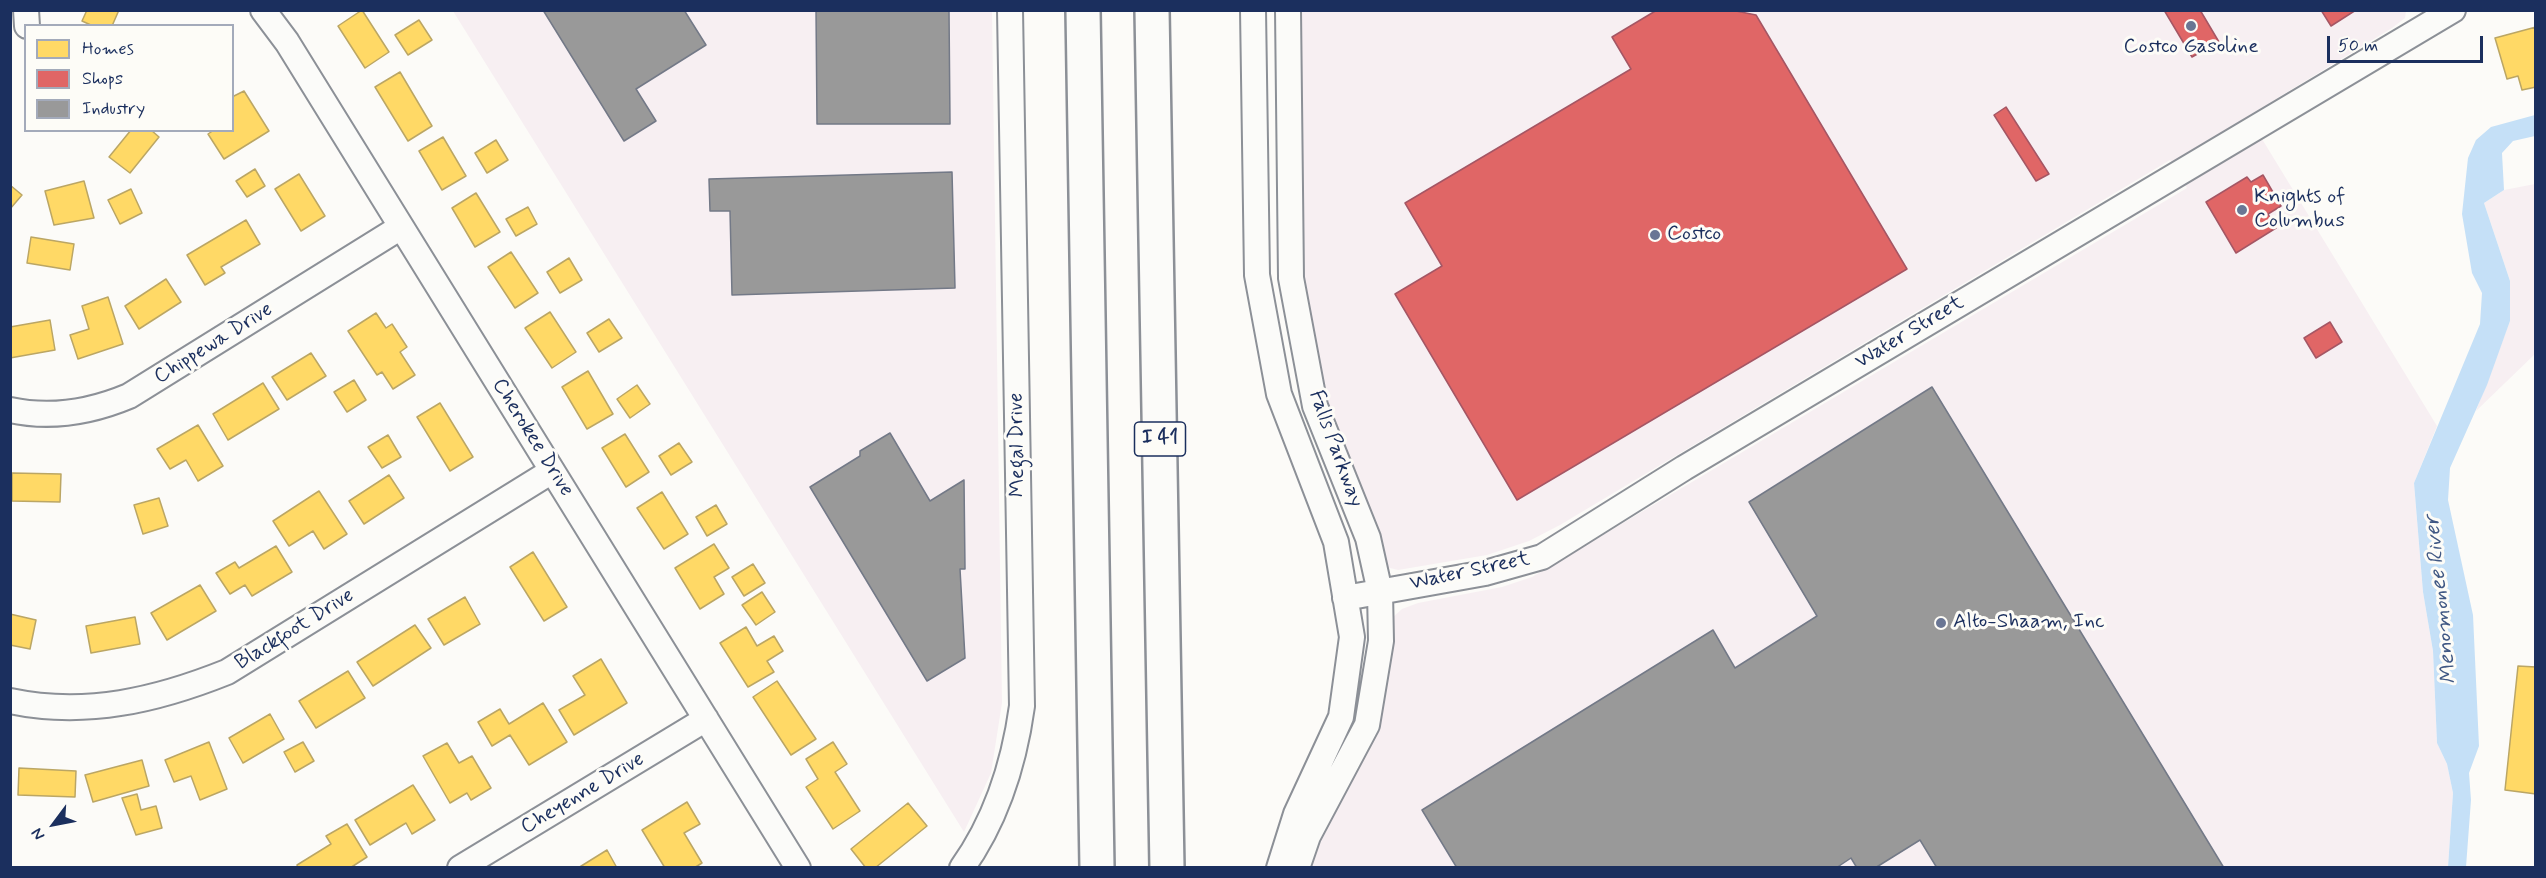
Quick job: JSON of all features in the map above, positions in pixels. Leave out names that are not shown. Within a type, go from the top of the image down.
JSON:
[{"type":"highway","points":[[1083,10],[1097,867]]},
{"type":"highway","name":"I 41","points":[[1152,10],[1167,867]]},
{"type":"street","name":"Cherokee Drive","points":[[263,10],[287,42],[798,867]]},
{"type":"street","name":"Megal Drive","points":[[962,867],[984,833],[1001,796],[1014,754],[1022,706],[1011,10]]},
{"type":"street","name":"Falls Parkway","points":[[1253,10],[1257,275],[1279,394],[1336,542],[1352,637],[1341,717],[1296,814],[1280,867]]},
{"type":"street","name":"Falls Parkway","points":[[1288,10],[1291,278],[1315,406],[1368,538],[1380,592],[1381,641],[1367,725],[1308,836],[1297,867]]},
{"type":"street","name":"Water Street","points":[[1345,598],[1485,573],[1542,557],[1674,474],[2442,13]]},
{"type":"street","name":"Chippewa Drive","points":[[10,410],[36,414],[60,414],[92,408],[129,396],[402,227]]},
{"type":"street","name":"Blackfoot Drive","points":[[10,701],[60,707],[129,703],[179,691],[227,672],[552,471]]},
{"type":"street","name":"Cheyenne Drive","points":[[460,867],[706,719]]},
{"type":"shaded area","points":[[453,11],[992,11],[1002,703],[991,773],[964,832]]},
{"type":"shaded area","points":[[1294,11],[2406,11],[2405,18],[2392,28],[2248,116],[2437,426],[2414,483],[2423,592],[2433,651],[2437,743],[2447,764],[2453,793],[2448,867],[1308,867],[1370,741],[1392,618],[1402,609],[1418,603],[1502,587],[1532,577],[2187,188],[2170,160],[1560,525],[1529,541],[1487,555],[1398,570],[1386,567],[1334,446],[1300,282]]},
{"type":"shaded area","points":[[2535,184],[2535,354],[2476,411],[2510,321],[2510,281],[2484,203],[2504,190]]},
{"type":"water","name":"Menomonee River","points":[[2535,115],[2535,136],[2513,141],[2502,153],[2504,190],[2484,203],[2510,281],[2510,321],[2487,385],[2450,468],[2448,500],[2473,615],[2479,746],[2469,773],[2471,800],[2466,867],[2448,867],[2453,793],[2447,764],[2437,743],[2433,651],[2423,592],[2414,483],[2480,324],[2482,293],[2472,273],[2462,214],[2468,158],[2476,140],[2491,127]]},
{"type":"building: Homes","points":[[87,10],[119,10],[113,24],[89,24],[82,21]]},
{"type":"building: Homes","points":[[362,10],[389,52],[365,68],[338,26]]},
{"type":"building: Homes","points":[[419,20],[432,40],[408,55],[395,35]]},
{"type":"building: Homes","points":[[2536,27],[2536,87],[2522,90],[2518,76],[2507,79],[2495,38]]},
{"type":"building: Homes","points":[[400,72],[432,126],[408,141],[375,87]]},
{"type":"building: Homes","points":[[244,91],[269,131],[224,159],[208,134],[234,132],[234,96]]},
{"type":"building: Homes","points":[[129,132],[153,132],[159,137],[130,173],[109,157]]},
{"type":"building: Homes","points":[[443,137],[466,176],[442,190],[419,151]]},
{"type":"building: Homes","points":[[496,140],[508,160],[487,173],[475,153]]},
{"type":"building: Homes","points":[[255,169],[265,186],[247,197],[236,181]]},
{"type":"building: Homes","points":[[299,174],[325,216],[301,231],[275,189]]},
{"type":"building: Homes","points":[[84,181],[94,218],[54,225],[45,191]]},
{"type":"building: Homes","points":[[10,185],[22,195],[10,209]]},
{"type":"building: Homes","points":[[131,189],[142,213],[120,224],[108,200]]},
{"type":"building: Homes","points":[[476,193],[500,232],[475,247],[452,208]]},
{"type":"building: Homes","points":[[528,207],[537,224],[516,236],[506,219]]},
{"type":"building: Homes","points":[[246,220],[260,244],[221,267],[225,273],[205,285],[187,255]]},
{"type":"building: Homes","points":[[31,237],[74,244],[70,270],[27,263]]},
{"type":"building: Homes","points":[[511,252],[538,293],[515,308],[488,267]]},
{"type":"building: Homes","points":[[569,258],[582,280],[560,293],[547,272]]},
{"type":"building: Homes","points":[[166,279],[181,302],[139,329],[125,306]]},
{"type":"building: Homes","points":[[108,297],[123,344],[78,359],[70,335],[89,329],[82,306]]},
{"type":"building: Homes","points":[[550,312],[576,352],[552,368],[525,328]]},
{"type":"building: Homes","points":[[376,313],[386,328],[392,324],[407,347],[400,352],[415,375],[393,389],[382,372],[377,375],[348,331]]},
{"type":"building: Homes","points":[[609,319],[622,338],[599,352],[587,333]]},
{"type":"building: Homes","points":[[50,320],[55,350],[10,358],[10,327]]},
{"type":"building: Homes","points":[[311,353],[326,376],[287,400],[272,377]]},
{"type":"building: Homes","points":[[588,371],[613,414],[587,429],[562,387]]},
{"type":"building: Homes","points":[[354,380],[366,400],[347,412],[334,392]]},
{"type":"building: Homes","points":[[263,383],[279,409],[228,440],[213,414]]},
{"type":"building: Homes","points":[[637,385],[650,404],[630,418],[617,399]]},
{"type":"building: Homes","points":[[440,403],[473,457],[450,471],[417,417]]},
{"type":"building: Homes","points":[[198,425],[223,466],[198,481],[186,460],[170,469],[157,449]]},
{"type":"building: Homes","points":[[625,434],[649,472],[626,487],[602,448]]},
{"type":"building: Homes","points":[[388,435],[401,457],[382,468],[368,447]]},
{"type":"building: Homes","points":[[679,443],[692,462],[671,475],[659,456]]},
{"type":"building: Homes","points":[[12,473],[61,474],[60,502],[12,501]]},
{"type":"building: Homes","points":[[389,475],[404,498],[364,524],[349,501]]},
{"type":"building: Homes","points":[[319,491],[347,534],[324,549],[313,531],[289,546],[273,521]]},
{"type":"building: Homes","points":[[662,492],[688,534],[664,549],[637,508]]},
{"type":"building: Homes","points":[[159,498],[168,526],[143,534],[134,505]]},
{"type":"building: Homes","points":[[716,505],[727,524],[707,536],[696,517]]},
{"type":"building: Homes","points":[[714,544],[729,568],[714,577],[724,594],[700,609],[675,568]]},
{"type":"building: Homes","points":[[276,546],[292,572],[252,596],[245,585],[230,594],[216,573],[235,562],[239,568]]},
{"type":"building: Homes","points":[[533,552],[567,607],[544,621],[510,567]]},
{"type":"building: Homes","points":[[753,564],[765,583],[744,596],[732,577]]},
{"type":"building: Homes","points":[[200,585],[216,611],[167,640],[151,613]]},
{"type":"building: Homes","points":[[762,592],[775,612],[756,625],[742,605]]},
{"type":"building: Homes","points":[[465,597],[480,624],[444,645],[428,619]]},
{"type":"building: Homes","points":[[10,614],[36,620],[30,649],[10,645]]},
{"type":"building: Homes","points":[[135,617],[140,644],[91,653],[86,626]]},
{"type":"building: Homes","points":[[415,625],[431,648],[373,686],[357,662]]},
{"type":"building: Homes","points":[[746,627],[757,646],[774,636],[783,651],[767,661],[774,672],[748,687],[720,643]]},
{"type":"building: Homes","points":[[601,659],[627,703],[574,735],[559,710],[585,695],[573,676]]},
{"type":"building: Homes","points":[[2518,666],[2536,667],[2536,794],[2505,790]]},
{"type":"building: Homes","points":[[348,671],[365,698],[316,728],[299,701]]},
{"type":"building: Homes","points":[[777,681],[816,739],[791,755],[753,697]]},
{"type":"building: Homes","points":[[543,703],[567,742],[529,765],[510,735],[492,746],[478,722],[500,709],[509,724]]},
{"type":"building: Homes","points":[[270,714],[284,739],[243,763],[229,738]]},
{"type":"building: Homes","points":[[209,742],[227,789],[200,800],[191,776],[174,782],[165,760]]},
{"type":"building: Homes","points":[[303,742],[314,761],[295,772],[284,752]]},
{"type":"building: Homes","points":[[833,742],[847,764],[835,772],[860,811],[833,829],[806,787],[818,779],[806,759]]},
{"type":"building: Homes","points":[[447,743],[459,763],[472,756],[491,788],[471,800],[467,793],[450,803],[423,756]]},
{"type":"building: Homes","points":[[142,760],[149,786],[93,802],[85,775]]},
{"type":"building: Homes","points":[[19,768],[76,771],[75,797],[18,795]]},
{"type":"building: Homes","points":[[413,785],[435,820],[412,834],[406,823],[370,845],[355,820]]},
{"type":"building: Homes","points":[[137,794],[141,810],[156,806],[162,828],[136,835],[122,798]]},
{"type":"building: Homes","points":[[687,802],[700,824],[684,833],[702,863],[694,868],[665,868],[642,830]]},
{"type":"building: Homes","points":[[908,803],[927,826],[875,868],[866,868],[851,849]]},
{"type":"building: Homes","points":[[347,824],[367,857],[350,868],[298,868],[297,865],[331,844],[326,836]]},
{"type":"building: Homes","points":[[607,850],[617,868],[578,868]]},
{"type":"building: Shops","name":"Costco","points":[[1657,10],[1731,10],[1756,15],[1907,269],[1517,500],[1395,294],[1442,266],[1405,203],[1631,69],[1612,37]]},
{"type":"building: Shops","name":"Costco Gasoline","points":[[2164,10],[2200,10],[2219,42],[2192,57]]},
{"type":"building: Shops","points":[[2321,10],[2356,10],[2331,26]]},
{"type":"building: Shops","points":[[2006,107],[2049,174],[2036,181],[1994,115]]},
{"type":"building: Shops","name":"Knights of Columbus","points":[[2263,175],[2281,206],[2268,214],[2276,228],[2236,253],[2206,202],[2247,177],[2251,182]]},
{"type":"building: Shops","points":[[2330,322],[2342,342],[2316,358],[2304,338]]},
{"type":"building: Industry","points":[[543,10],[684,10],[706,45],[636,89],[656,121],[624,141]]},
{"type":"building: Industry","points":[[816,10],[949,10],[950,124],[817,124]]},
{"type":"building: Industry","points":[[952,172],[955,288],[732,295],[730,211],[710,211],[709,179]]},
{"type":"building: Industry","name":"Alto-Shaam, Inc","points":[[1932,387],[2224,868],[1937,868],[1920,840],[1875,868],[1857,868],[1851,858],[1836,868],[1457,868],[1422,810],[1713,630],[1735,668],[1817,616],[1749,502]]},
{"type":"building: Industry","points":[[890,433],[930,501],[964,480],[965,569],[960,569],[965,658],[927,681],[810,487],[860,456],[860,451]]},
{"type":"place","name":"Costco Gasoline","points":[[2191,26]]},
{"type":"place","name":"Knights of Columbus","points":[[2242,210]]},
{"type":"place","name":"Costco","points":[[1655,235]]},
{"type":"place","name":"Alto-Shaam, Inc","points":[[1941,623]]}]
